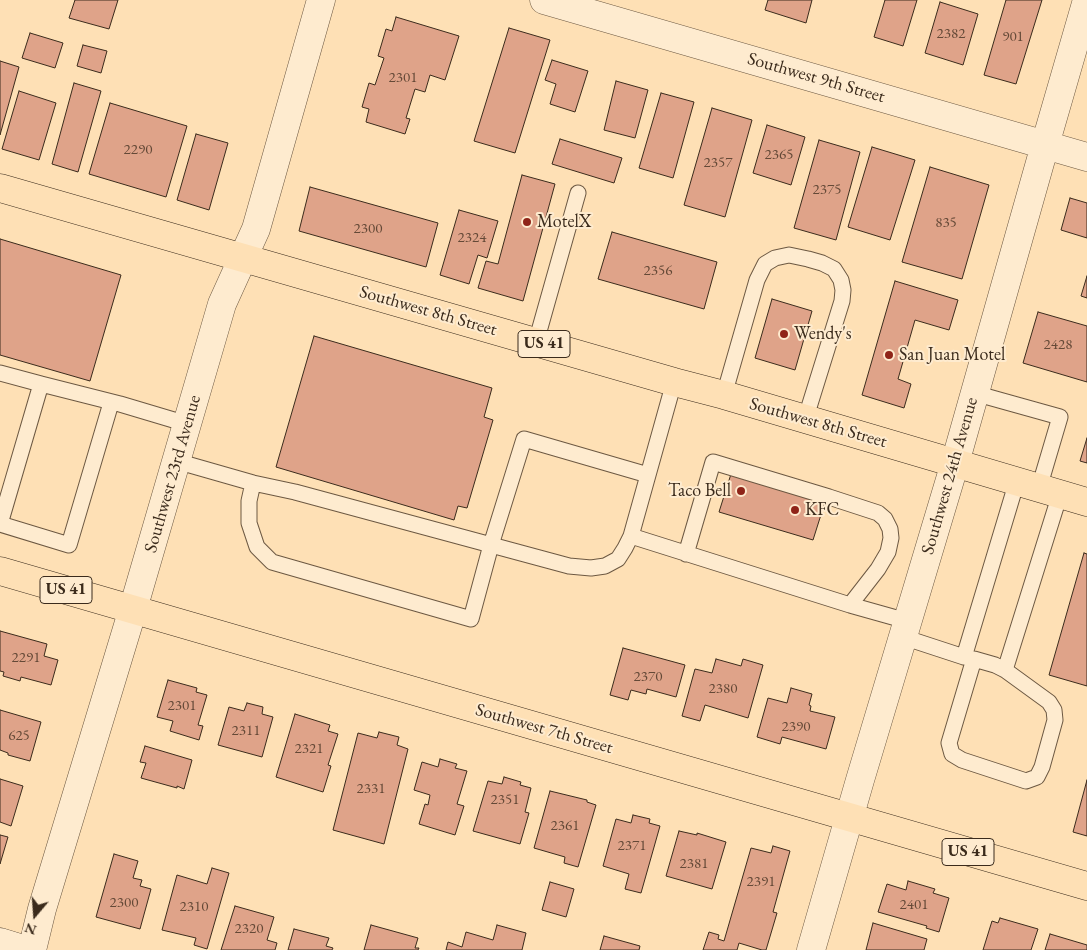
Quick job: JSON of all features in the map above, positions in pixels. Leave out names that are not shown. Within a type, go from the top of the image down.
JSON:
[{"type":"main road","name":"Southwest 8th Street","points":[[0,188],[1087,502]]},
{"type":"main road","name":"Southwest 7th Street","points":[[0,571],[1087,886]]},
{"type":"street","name":"Southwest 23rd Avenue","points":[[32,950],[42,909],[133,610],[222,304],[256,229],[321,0]]},
{"type":"street","name":"Southwest 9th Street","points":[[544,0],[1087,157]]},
{"type":"street","name":"Southwest 24th Avenue","points":[[812,950],[849,817],[955,463],[1087,0]]},
{"type":"street","points":[[0,942],[26,950]]},
{"type":"lane","points":[[536,342],[578,194]]},
{"type":"lane","points":[[724,396],[757,280],[765,264],[775,258],[789,255],[822,263],[834,269],[841,280],[844,290],[806,420]]},
{"type":"lane","points":[[0,373],[120,404],[187,424]]},
{"type":"lane","points":[[176,461],[569,566],[591,568],[605,566],[618,559],[631,536],[674,382]]},
{"type":"lane","points":[[41,384],[0,524],[70,545],[111,403]]},
{"type":"lane","points":[[974,393],[1060,417],[1039,488],[1005,670]]},
{"type":"lane","points":[[253,483],[249,501],[249,523],[257,547],[272,562],[471,619],[524,439],[648,475]]},
{"type":"lane","points":[[686,554],[713,462],[878,513],[886,519],[890,530],[891,538],[888,552],[878,569],[850,605]]},
{"type":"lane","points":[[631,536],[850,605],[969,658],[1005,670],[1049,702],[1054,710],[1055,720],[1042,768],[1037,777],[1026,781],[962,760],[952,754],[949,743],[969,658],[1039,488]]},
{"type":"building","points":[[75,0],[118,0],[109,29],[69,18]]},
{"type":"building","points":[[768,0],[812,0],[806,23],[765,10]]},
{"type":"building","points":[[885,0],[917,0],[903,46],[874,37]]},
{"type":"building","points":[[1006,0],[1042,0],[1016,84],[984,75]]},
{"type":"building","points":[[940,2],[978,14],[963,65],[925,53]]},
{"type":"building","points":[[396,17],[459,36],[445,80],[430,75],[425,92],[415,89],[406,118],[410,119],[405,134],[366,122],[369,109],[362,107],[369,83],[375,85],[384,58],[378,56],[386,29],[392,31]]},
{"type":"building","points":[[509,28],[550,40],[515,153],[474,141]]},
{"type":"building","points":[[30,33],[63,43],[55,68],[22,58]]},
{"type":"building","points":[[83,45],[107,51],[101,73],[77,66]]},
{"type":"building","points":[[552,60],[588,71],[575,112],[550,104],[556,84],[545,80]]},
{"type":"building","points":[[0,61],[19,67],[0,135]]},
{"type":"building","points":[[616,81],[648,90],[635,138],[604,130]]},
{"type":"building","points":[[74,83],[101,91],[78,172],[52,164]]},
{"type":"building","points":[[19,91],[56,103],[39,160],[2,149]]},
{"type":"building","points":[[661,93],[694,102],[673,178],[639,168]]},
{"type":"building","points":[[110,103],[187,126],[166,197],[89,174]]},
{"type":"building","points":[[712,108],[752,120],[725,217],[684,205]]},
{"type":"building","points":[[767,125],[805,137],[791,185],[753,173]]},
{"type":"building","points":[[196,134],[228,143],[209,210],[177,200]]},
{"type":"building","points":[[560,139],[622,158],[614,183],[552,164]]},
{"type":"building","points":[[819,140],[860,152],[836,240],[794,228]]},
{"type":"building","points":[[872,147],[915,160],[890,240],[848,227]]},
{"type":"building","points":[[930,167],[989,185],[962,279],[902,262]]},
{"type":"building","name":"MotelX","points":[[522,175],[555,184],[523,301],[478,288],[486,261],[498,264]]},
{"type":"building","points":[[310,187],[438,223],[426,267],[299,231]]},
{"type":"building","points":[[1070,198],[1087,203],[1087,238],[1061,230]]},
{"type":"building","points":[[459,210],[498,221],[487,258],[478,255],[469,284],[440,275]]},
{"type":"building","points":[[612,232],[717,262],[704,309],[598,279]]},
{"type":"building","points":[[0,239],[121,275],[90,381],[0,355]]},
{"type":"building","points":[[1087,276],[1087,298],[1081,296]]},
{"type":"building","name":"San Juan Motel","points":[[895,281],[958,300],[949,330],[915,320],[898,379],[911,384],[904,408],[862,395]]},
{"type":"building","name":"Wendy's","points":[[772,299],[812,311],[795,370],[755,358]]},
{"type":"building","points":[[1038,312],[1087,326],[1087,382],[1023,363]]},
{"type":"building","points":[[314,336],[492,388],[484,417],[493,420],[467,508],[458,506],[454,520],[276,467]]},
{"type":"building","points":[[1087,438],[1087,463],[1080,461]]},
{"type":"building","points":[[731,474],[825,502],[813,540],[719,512]]},
{"type":"building","points":[[1084,553],[1087,554],[1087,686],[1049,675]]},
{"type":"building","points":[[0,631],[47,644],[44,656],[58,660],[51,685],[21,677],[20,681],[3,676],[4,672],[0,671]]},
{"type":"building","points":[[623,648],[685,665],[676,697],[647,689],[646,694],[631,690],[628,700],[610,695]]},
{"type":"building","points":[[716,659],[741,666],[743,659],[763,665],[748,718],[705,705],[700,721],[682,716],[695,669],[712,673]]},
{"type":"building","points":[[168,680],[197,688],[196,692],[207,695],[198,725],[203,726],[199,740],[170,731],[173,721],[157,717]]},
{"type":"building","points":[[791,688],[812,694],[809,705],[811,706],[810,711],[835,717],[826,749],[782,737],[780,744],[757,737],[768,698],[787,703]]},
{"type":"building","points":[[247,703],[263,707],[262,714],[273,717],[262,757],[218,745],[229,707],[244,711]]},
{"type":"building","points":[[0,710],[41,722],[30,761],[8,755],[8,753],[0,750]]},
{"type":"building","points":[[295,714],[330,725],[328,731],[338,734],[328,765],[331,766],[323,792],[276,777]]},
{"type":"building","points":[[379,732],[399,737],[397,745],[408,749],[384,844],[333,830],[358,733],[377,738]]},
{"type":"building","points":[[145,746],[192,760],[184,789],[141,778],[146,763],[140,762]]},
{"type":"building","points":[[440,759],[457,764],[455,768],[467,771],[457,804],[464,806],[455,835],[419,824],[425,804],[428,805],[430,795],[414,790],[422,762],[438,767]]},
{"type":"building","points":[[504,777],[521,782],[520,785],[531,788],[525,812],[529,813],[520,844],[473,831],[488,781],[502,784]]},
{"type":"building","points":[[0,779],[23,786],[11,826],[0,822]]},
{"type":"building","points":[[1087,780],[1087,836],[1073,832]]},
{"type":"building","points":[[550,791],[587,800],[587,802],[596,805],[578,867],[564,863],[565,857],[534,848]]},
{"type":"building","points":[[633,815],[650,819],[649,823],[660,826],[641,893],[625,889],[629,874],[603,866],[616,819],[631,823]]},
{"type":"building","points":[[679,831],[697,835],[697,833],[726,842],[712,889],[666,876]]},
{"type":"building","points":[[0,835],[8,837],[0,864]]},
{"type":"building","points":[[773,846],[790,851],[773,912],[777,913],[766,950],[739,943],[737,950],[703,950],[709,932],[719,935],[718,939],[724,941],[751,848],[771,853]]},
{"type":"building","points":[[114,854],[138,861],[133,878],[142,880],[140,886],[151,889],[140,929],[96,917]]},
{"type":"building","points":[[212,868],[229,873],[207,949],[194,945],[196,938],[162,930],[177,875],[207,884]]},
{"type":"building","points":[[908,881],[935,889],[933,893],[949,898],[939,932],[926,928],[927,926],[878,912],[887,884],[906,890]]},
{"type":"building","points":[[550,882],[574,889],[566,917],[542,910]]},
{"type":"building","points":[[235,906],[274,917],[267,940],[277,943],[275,950],[221,950]]},
{"type":"building","points":[[1000,918],[1038,929],[1031,950],[983,950],[992,921],[998,923]]},
{"type":"building","points":[[873,923],[927,939],[924,950],[866,950]]},
{"type":"building","points":[[371,925],[418,938],[415,948],[419,948],[418,950],[364,950]]},
{"type":"building","points":[[497,925],[526,933],[522,950],[446,950],[448,942],[462,947],[466,932],[493,940]]},
{"type":"building","points":[[294,929],[329,938],[326,946],[333,948],[332,950],[288,950]]},
{"type":"building","points":[[1050,934],[1087,945],[1087,950],[1045,950]]},
{"type":"building","points":[[604,936],[640,946],[639,950],[600,950]]},
{"type":"place","name":"MotelX","points":[[527,222]]},
{"type":"place","name":"Wendy's","points":[[784,334]]},
{"type":"place","name":"San Juan Motel","points":[[889,355]]},
{"type":"place","name":"Taco Bell","points":[[741,491]]},
{"type":"place","name":"KFC","points":[[795,510]]}]
